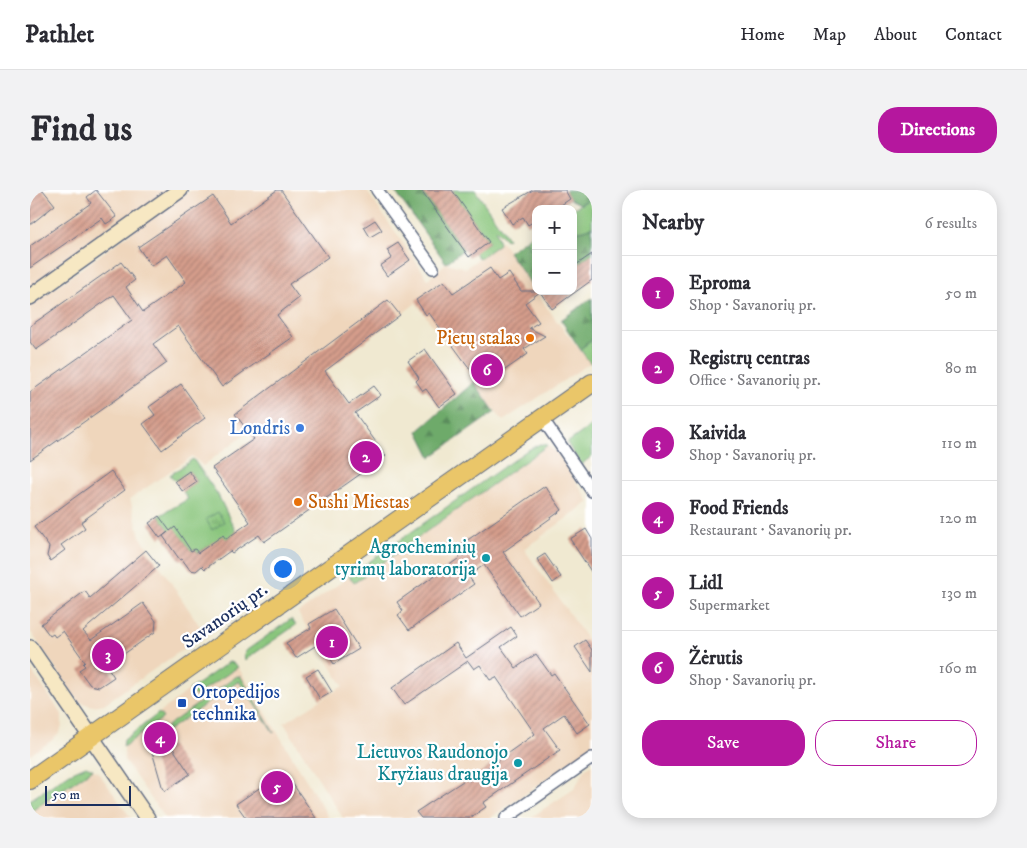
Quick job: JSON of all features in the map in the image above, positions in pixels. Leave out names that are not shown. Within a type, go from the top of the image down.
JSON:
[{"type":"main road","points":[[30,297],[180,190]]},
{"type":"main road","name":"Savanorių pr.","points":[[30,780],[592,382]]},
{"type":"main road","points":[[30,648],[147,818]]},
{"type":"street","points":[[377,190],[433,268]]},
{"type":"street","points":[[542,418],[592,491]]},
{"type":"street","points":[[506,818],[592,758]]},
{"type":"shaded area","points":[[30,190],[170,190],[30,290]]},
{"type":"shaded area","points":[[191,190],[366,190],[428,279],[446,263],[466,268],[501,241],[532,286],[532,295],[539,295],[590,363],[503,421],[416,303],[203,466],[192,456],[130,499],[140,536],[205,634],[104,704],[93,706],[79,702],[30,631],[30,305]]},
{"type":"shaded area","points":[[540,444],[548,445],[559,455],[589,502],[524,549],[592,646],[592,748],[490,818],[343,818],[284,723],[343,686],[298,613],[526,451]]},
{"type":"shaded area","points":[[229,662],[238,667],[329,818],[165,818],[124,760],[124,740]]},
{"type":"shaded area","points":[[30,669],[62,714],[62,725],[60,732],[51,741],[30,755]]},
{"type":"shaded area","points":[[592,764],[592,818],[530,818],[574,789],[586,768]]},
{"type":"shaded area","points":[[86,766],[98,772],[131,818],[30,818],[30,800],[70,773]]},
{"type":"green space","points":[[394,190],[421,190],[464,249],[446,263]]},
{"type":"green space","points":[[452,190],[475,190],[508,238],[506,240],[495,229],[499,244],[479,259],[474,252],[489,242]]},
{"type":"green space","points":[[565,190],[592,190],[592,198],[580,204],[570,199]]},
{"type":"green space","points":[[592,198],[592,226],[577,231],[577,206]]},
{"type":"green space","points":[[592,226],[592,254],[577,264],[577,231]]},
{"type":"green space","points":[[532,235],[532,250],[525,240]]},
{"type":"green space","points":[[525,240],[532,250],[532,285],[508,252]]},
{"type":"green space","points":[[592,298],[592,340],[580,349],[561,320]]},
{"type":"green space","points":[[592,340],[592,362],[590,363],[580,349]]},
{"type":"green space","points":[[474,382],[495,412],[431,457],[418,431]]},
{"type":"green space","points":[[592,425],[592,456],[581,465],[567,443]]},
{"type":"green space","points":[[540,444],[548,445],[354,583],[349,576],[526,451]]},
{"type":"green space","points":[[193,459],[218,495],[236,532],[226,539],[223,536],[198,553],[195,549],[191,551],[175,528],[170,531],[159,516],[188,499],[183,492],[197,481],[189,471],[175,481],[170,475]]},
{"type":"green space","points":[[218,512],[224,522],[212,530],[206,519]]},
{"type":"green space","points":[[291,619],[296,625],[245,660],[244,654],[247,650]]},
{"type":"green space","points":[[229,662],[238,667],[195,696],[189,690]]},
{"type":"green space","points":[[237,676],[241,677],[274,733],[239,681],[167,731],[167,726]]},
{"type":"green space","points":[[159,713],[163,718],[123,747],[124,740]]},
{"type":"green space","points":[[86,766],[93,769],[30,812],[30,800],[70,773]]},
{"type":"building","points":[[30,190],[43,190],[55,205],[30,225]]},
{"type":"building","points":[[96,190],[117,217],[106,224],[102,218],[30,268],[30,246],[91,203],[87,197]]},
{"type":"building","points":[[277,190],[281,190],[328,257],[289,284],[299,298],[277,315],[293,337],[222,387],[178,326],[153,344],[167,363],[30,460],[30,392],[132,320],[114,295],[36,350],[30,342],[30,326],[121,262],[135,280],[126,287],[143,312],[186,282],[167,255],[151,266],[138,247],[213,196],[231,223]]},
{"type":"building","points":[[421,190],[452,190],[489,242],[469,257]]},
{"type":"building","points":[[533,190],[565,190],[570,199],[561,205],[532,205],[532,222],[528,225],[523,217],[512,224],[502,208]]},
{"type":"building","points":[[375,220],[382,230],[370,237],[364,227]]},
{"type":"building","points":[[398,243],[410,260],[387,276],[380,266],[392,258],[387,250]]},
{"type":"building","points":[[592,254],[592,280],[577,291],[577,264]]},
{"type":"building","points":[[490,268],[498,280],[509,273],[521,291],[532,291],[532,295],[536,295],[525,303],[539,322],[529,328],[545,336],[524,349],[528,354],[502,372],[500,370],[481,384],[429,313],[426,315],[416,300],[444,281],[453,293]]},
{"type":"building","points":[[542,295],[571,295],[552,309]]},
{"type":"building","points":[[388,300],[400,315],[325,371],[349,404],[374,386],[381,395],[355,413],[386,456],[264,542],[259,535],[232,553],[230,551],[205,569],[202,566],[196,571],[190,570],[182,559],[180,560],[163,536],[168,532],[160,538],[149,523],[159,516],[170,531],[175,527],[191,551],[195,549],[198,553],[223,535],[226,539],[250,522],[212,468],[254,439],[235,414]]},
{"type":"building","points":[[425,349],[457,394],[439,407],[426,389],[423,391],[416,381],[419,378],[408,361]]},
{"type":"building","points":[[181,384],[205,418],[162,450],[143,424],[155,415],[149,407]]},
{"type":"building","points":[[111,471],[125,490],[81,522],[85,528],[61,545],[65,550],[50,561],[47,556],[49,547],[34,527]]},
{"type":"building","points":[[189,471],[197,482],[183,492],[175,481]]},
{"type":"building","name":"Agrocheminių tyrimų laboratorija","points":[[545,486],[562,510],[503,552],[539,603],[520,616],[484,565],[468,576],[474,584],[409,630],[398,615],[403,611],[397,602],[465,554],[459,546]]},
{"type":"building","points":[[586,529],[592,539],[592,573],[570,539]]},
{"type":"building","points":[[146,550],[159,566],[83,631],[91,640],[143,603],[156,621],[155,632],[107,666],[114,677],[99,687],[90,685],[79,670],[85,666],[83,664],[85,662],[63,631],[55,637],[53,634],[50,636],[41,624],[85,591],[90,598]]},
{"type":"building","points":[[545,554],[561,577],[553,583],[537,559]]},
{"type":"building","points":[[334,609],[359,649],[334,664],[320,643],[296,658],[286,643],[311,628],[309,624]]},
{"type":"building","points":[[511,627],[517,636],[501,647],[516,668],[536,654],[551,675],[554,673],[590,724],[577,733],[564,714],[544,728],[560,750],[483,803],[486,807],[470,818],[421,818],[416,812],[466,779],[468,781],[535,734],[496,677],[490,680],[480,665],[474,669],[468,661],[404,705],[392,688],[456,643],[466,658]]},
{"type":"building","points":[[585,640],[592,650],[592,672],[575,647]]},
{"type":"building","points":[[318,669],[332,692],[320,699],[306,676]]},
{"type":"building","points":[[166,738],[190,774],[165,791],[151,748]]},
{"type":"building","points":[[284,771],[316,818],[246,818],[236,804]]},
{"type":"place","name":"Pietų stalas","points":[[530,338]]},
{"type":"place","name":"Žėrutis","points":[[487,370]]},
{"type":"place","name":"Londris","points":[[300,428]]},
{"type":"place","name":"Registrų centras","points":[[366,457]]},
{"type":"place","name":"Sushi Miestas","points":[[298,502]]},
{"type":"place","name":"Agrocheminių tyrimų laboratorija","points":[[486,558]]},
{"type":"place","name":"Eproma","points":[[332,642]]},
{"type":"place","name":"Kaivida","points":[[108,655]]},
{"type":"place","name":"Ortopedijos technika","points":[[182,703]]},
{"type":"place","name":"Food Friends","points":[[160,738]]},
{"type":"place","name":"Lietuvos Raudonojo Kryžiaus draugija","points":[[518,763]]},
{"type":"place","name":"Lidl","points":[[277,787]]}]
